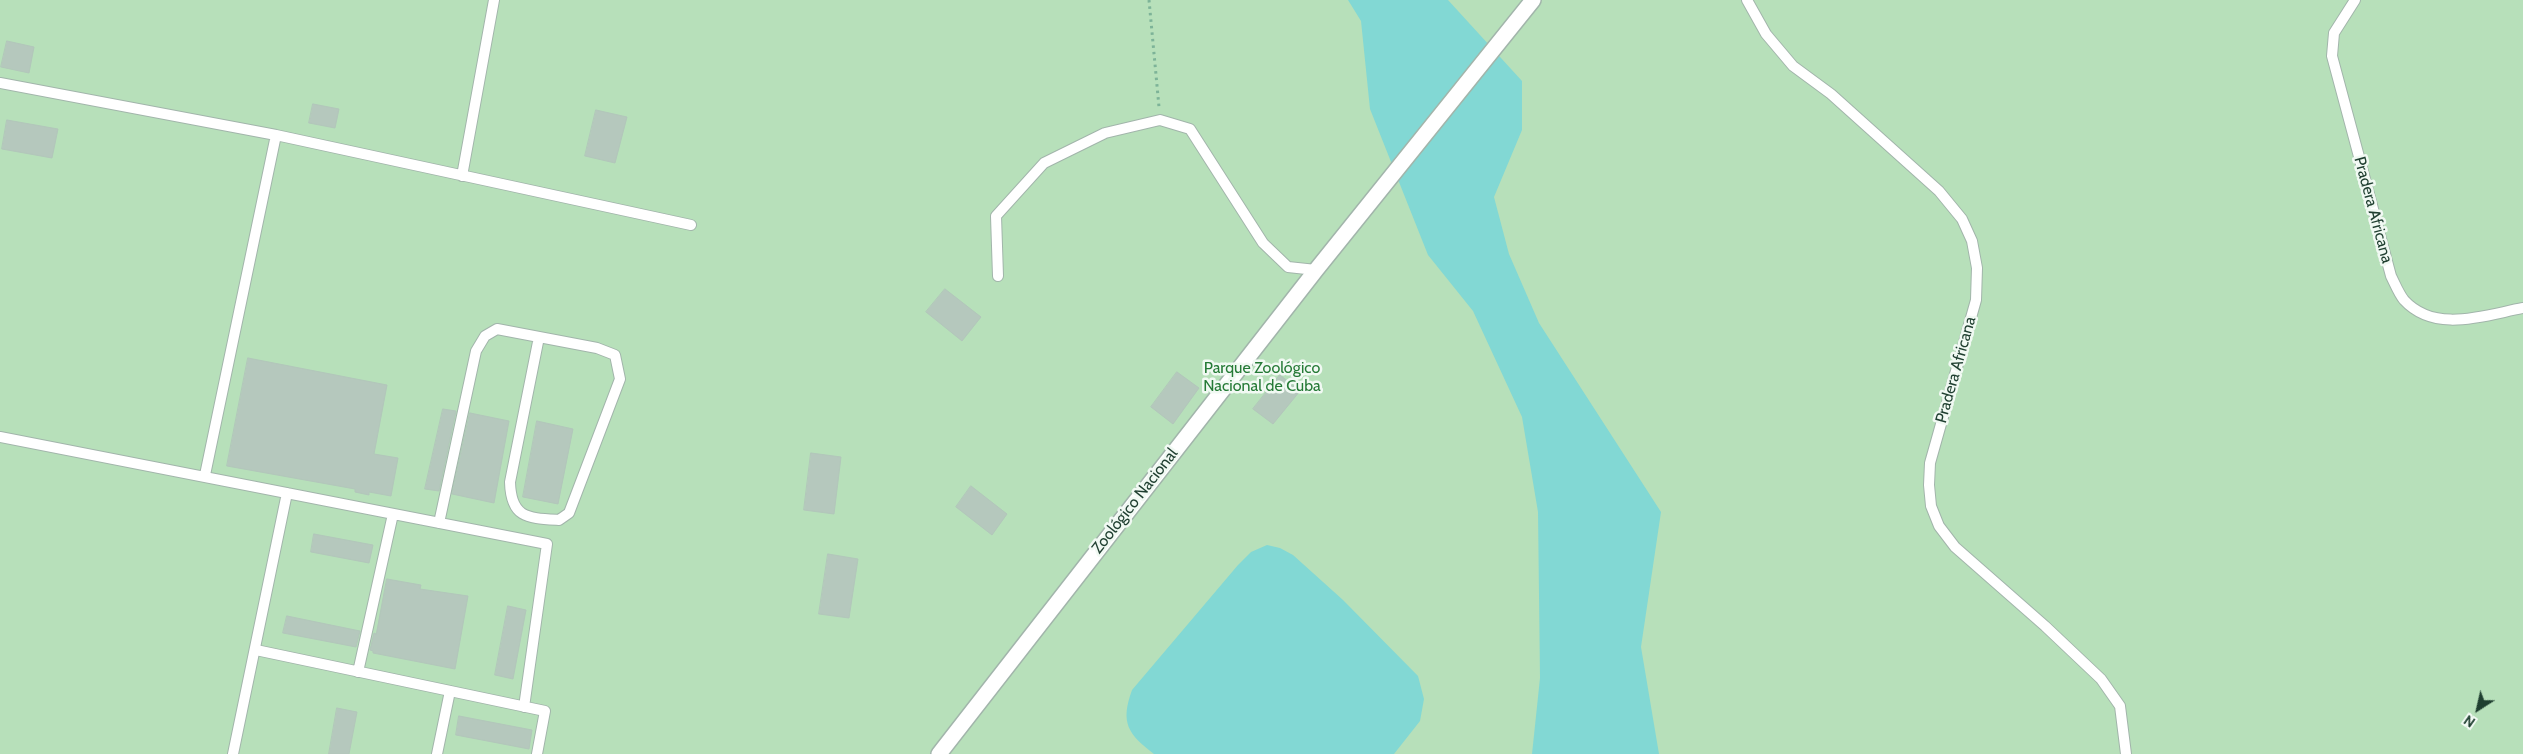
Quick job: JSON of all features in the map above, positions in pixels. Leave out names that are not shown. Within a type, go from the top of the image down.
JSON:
[{"type":"street","name":"Zoológico Nacional","points":[[939,754],[1316,270],[1533,0]]},
{"type":"lane","points":[[462,176],[494,0]]},
{"type":"lane","name":"Pradera Africana","points":[[1747,0],[1766,34],[1792,66],[1831,94],[1891,146],[1939,191],[1962,219],[1972,241],[1977,268],[1976,300],[1930,463],[1929,485],[1931,506],[1939,526],[1955,547],[2045,626],[2101,679],[2120,706],[2126,754]]},
{"type":"lane","name":"Pradera Africana","points":[[2355,0],[2334,33],[2332,56],[2391,276],[2395,284],[2404,300],[2423,314],[2445,320],[2474,318],[2523,308]]},
{"type":"lane","points":[[0,83],[276,135],[691,225]]},
{"type":"lane","points":[[998,276],[996,216],[1044,163],[1105,133],[1160,120],[1190,129],[1263,243],[1288,267],[1316,270]]},
{"type":"lane","points":[[205,475],[276,135]]},
{"type":"lane","points":[[439,523],[476,351],[485,336],[497,329],[598,348],[615,355],[619,366],[620,379],[569,513],[559,520],[526,515],[514,508],[511,499],[510,482],[539,337]]},
{"type":"lane","points":[[0,436],[547,544],[524,707]]},
{"type":"lane","points":[[233,754],[287,493]]},
{"type":"lane","points":[[358,672],[393,514]]},
{"type":"lane","points":[[256,650],[545,711],[537,754]]},
{"type":"lane","points":[[437,754],[450,691]]},
{"type":"path","points":[[1149,0],[1160,120]]},
{"type":"green space","name":"Parque Zoológico Nacional de Cuba","points":[[0,0],[2523,0],[2523,754],[0,754]]},
{"type":"water","points":[[1348,0],[1448,0],[1522,81],[1522,130],[1494,197],[1509,254],[1539,323],[1661,512],[1641,647],[1659,754],[1532,754],[1540,678],[1538,512],[1522,417],[1473,311],[1428,255],[1370,109],[1361,21]]},
{"type":"water","points":[[1267,545],[1280,548],[1293,555],[1343,600],[1418,676],[1424,699],[1420,721],[1394,754],[1154,754],[1132,734],[1127,719],[1127,711],[1132,690],[1238,565],[1251,552]]},
{"type":"building","points":[[7,41],[34,47],[29,73],[1,67]]},
{"type":"building","points":[[313,104],[339,109],[335,128],[309,123]]},
{"type":"building","points":[[596,110],[627,117],[615,163],[585,156]]},
{"type":"building","points":[[7,120],[58,129],[52,158],[2,149]]},
{"type":"building","points":[[945,289],[981,317],[962,341],[926,312]]},
{"type":"building","points":[[248,358],[387,385],[374,454],[398,458],[391,496],[369,492],[369,495],[355,492],[355,489],[227,466]]},
{"type":"building","points":[[1177,372],[1199,388],[1173,424],[1151,407]]},
{"type":"building","points":[[1280,375],[1300,391],[1273,424],[1253,409]]},
{"type":"building","points":[[443,409],[456,411],[439,491],[425,489]]},
{"type":"building","points":[[470,413],[509,421],[494,503],[452,494]]},
{"type":"building","points":[[537,421],[573,429],[558,504],[523,497]]},
{"type":"building","points":[[811,453],[841,457],[834,514],[804,510]]},
{"type":"building","points":[[971,486],[1007,514],[992,535],[956,507]]},
{"type":"building","points":[[314,534],[373,545],[369,563],[311,552]]},
{"type":"building","points":[[828,554],[858,559],[849,618],[819,614]]},
{"type":"building","points":[[387,579],[421,585],[420,589],[468,596],[455,669],[373,653],[370,650],[374,633],[376,634]]},
{"type":"building","points":[[508,606],[526,610],[513,679],[495,675]]},
{"type":"building","points":[[287,616],[360,631],[356,647],[283,633]]},
{"type":"building","points":[[337,708],[357,712],[349,754],[329,754]]},
{"type":"building","points":[[459,716],[532,730],[529,749],[456,735]]}]
